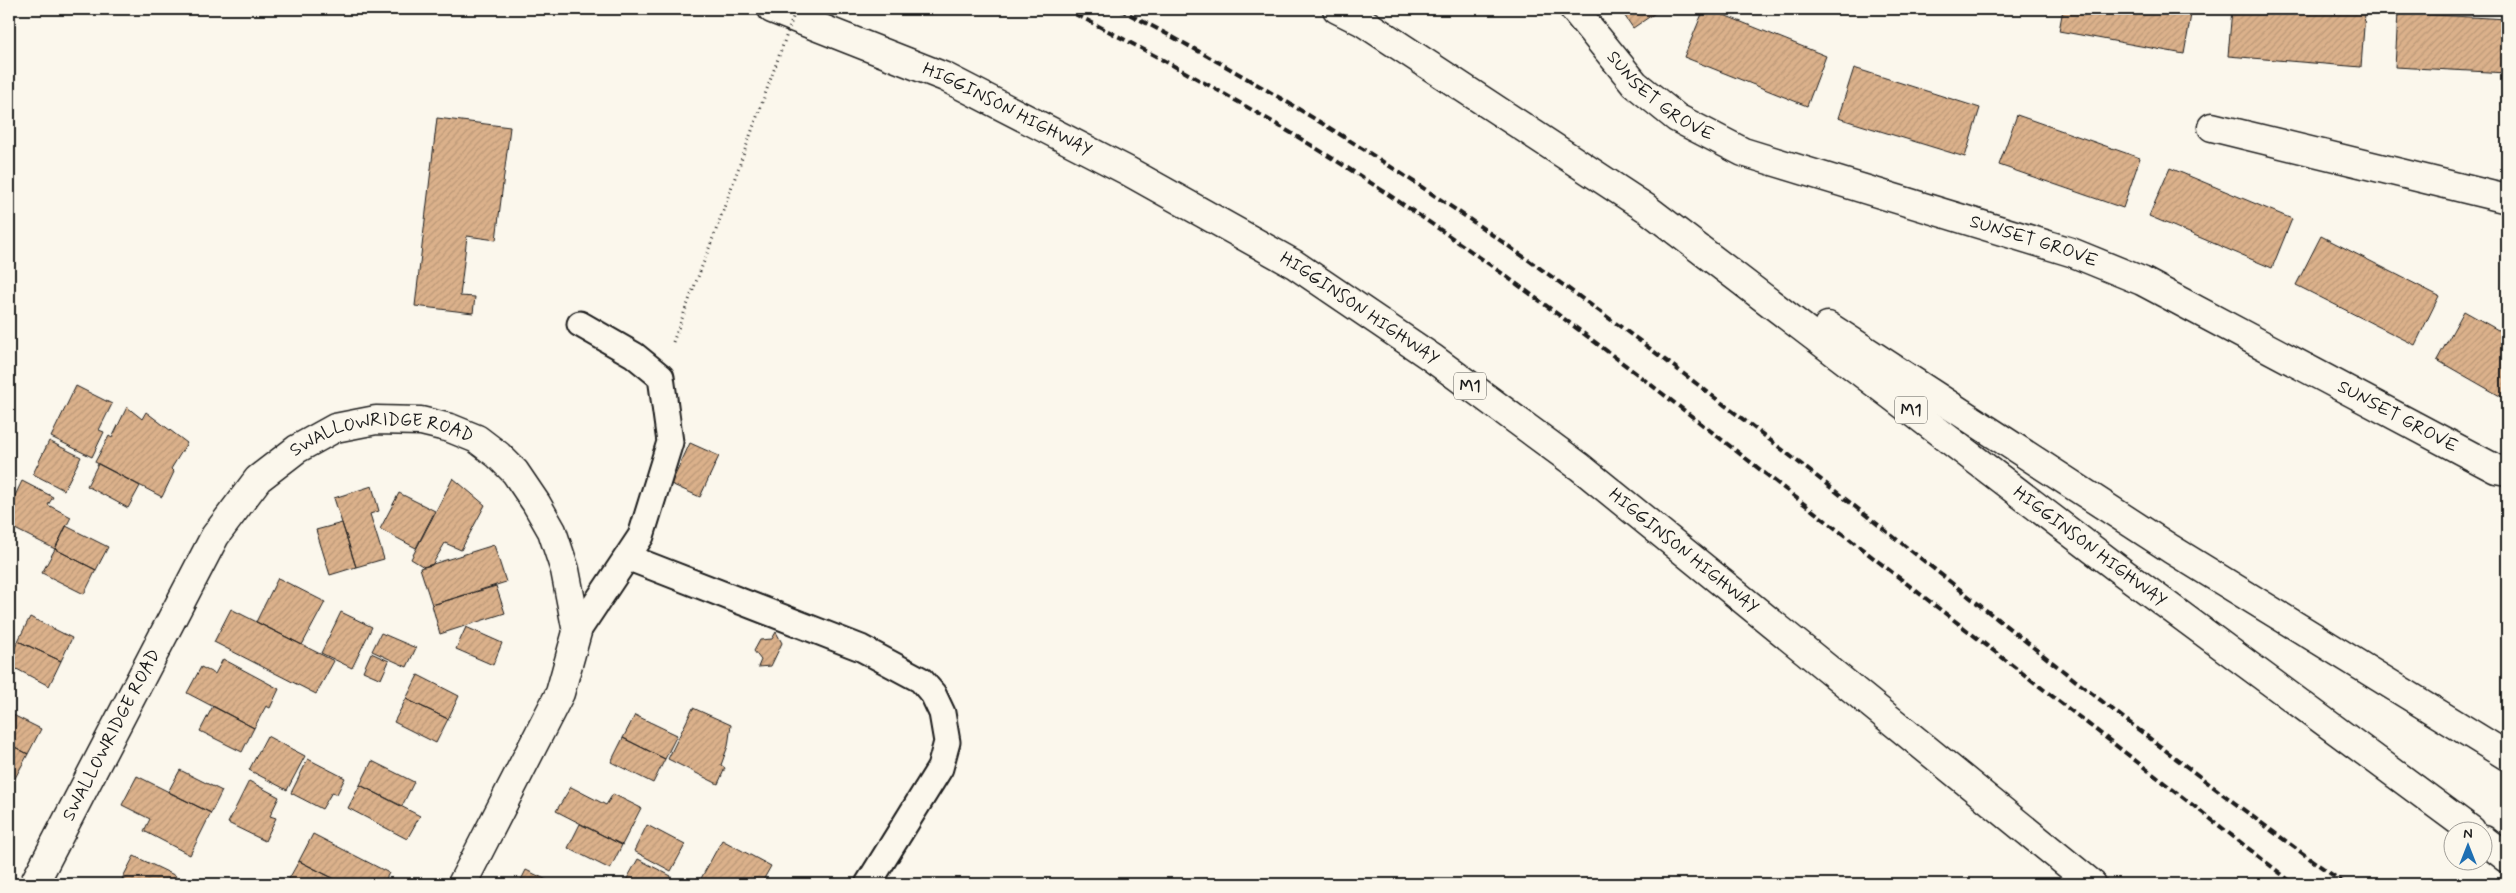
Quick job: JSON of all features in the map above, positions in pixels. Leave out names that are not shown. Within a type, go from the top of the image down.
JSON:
[{"type":"main road","name":"HIGGINSON HIGHWAY","points":[[772,9],[945,77],[1126,170],[1294,264],[1431,357],[1580,467],[2092,884]]},
{"type":"main road","name":"HIGGINSON HIGHWAY","points":[[1337,9],[1371,27],[1646,208],[2121,571],[2457,820]]},
{"type":"main road","name":"SUNSET GROVE","points":[[1574,9],[1635,84],[1677,118],[1743,152],[2071,252],[2142,281],[2496,469],[2507,471]]},
{"type":"main road","points":[[2212,128],[2507,199]]},
{"type":"main road","points":[[1646,208],[2171,549],[2507,756]]},
{"type":"main road","name":"SWALLOWRIDGE ROAD","points":[[34,884],[215,536],[258,479],[297,449],[335,428],[376,420],[421,421],[450,428],[477,439],[498,455],[515,472],[536,502],[552,532],[565,570],[577,632],[560,693],[462,884]]},
{"type":"main road","points":[[2494,848],[2507,858]]},
{"type":"lane","points":[[577,632],[641,536],[670,442],[661,377],[634,355],[580,324]]},
{"type":"lane","points":[[627,557],[861,648],[921,680],[933,694],[942,713],[947,742],[940,768],[868,884]]},
{"type":"path","points":[[661,377],[796,9]]},
{"type":"building","points":[[1620,9],[1661,9],[1633,28]]},
{"type":"building","points":[[1704,9],[1709,9],[1826,56],[1807,106],[1684,57]]},
{"type":"building","points":[[2063,9],[2192,9],[2184,54],[2059,31]]},
{"type":"building","points":[[2232,9],[2312,9],[2365,13],[2361,67],[2228,56]]},
{"type":"building","points":[[2398,13],[2507,19],[2507,73],[2395,67]]},
{"type":"building","points":[[1854,68],[1980,108],[1965,157],[1838,118]]},
{"type":"building","points":[[2017,115],[2140,158],[2123,208],[1999,165]]},
{"type":"building","points":[[437,118],[510,127],[496,240],[467,236],[460,296],[475,297],[473,313],[415,306]]},
{"type":"building","points":[[2170,168],[2292,219],[2272,268],[2149,216]]},
{"type":"building","points":[[2321,236],[2439,296],[2415,345],[2296,285]]},
{"type":"building","points":[[2464,311],[2507,335],[2507,400],[2437,360]]},
{"type":"building","points":[[76,386],[112,404],[99,430],[104,432],[92,457],[51,437]]},
{"type":"building","points":[[127,407],[142,419],[146,412],[187,443],[171,469],[174,472],[162,497],[95,462],[109,436],[112,438]]},
{"type":"building","points":[[49,441],[81,457],[64,490],[33,474]]},
{"type":"building","points":[[690,443],[719,456],[700,497],[671,484]]},
{"type":"building","points":[[98,464],[140,486],[128,508],[87,486]]},
{"type":"building","points":[[453,478],[485,505],[461,550],[445,543],[432,565],[424,567],[411,559]]},
{"type":"building","points":[[22,481],[53,497],[48,505],[71,517],[55,549],[9,526],[9,508]]},
{"type":"building","points":[[372,486],[379,511],[370,514],[384,559],[356,567],[334,498]]},
{"type":"building","points":[[399,493],[435,511],[416,548],[380,529]]},
{"type":"building","points":[[342,523],[356,567],[330,575],[316,530]]},
{"type":"building","points":[[66,526],[108,547],[96,570],[55,549]]},
{"type":"building","points":[[494,545],[506,582],[432,605],[420,568]]},
{"type":"building","points":[[55,549],[96,570],[84,594],[42,573]]},
{"type":"building","points":[[278,578],[325,602],[302,645],[256,622]]},
{"type":"building","points":[[496,586],[505,613],[440,634],[432,605]]},
{"type":"building","points":[[231,609],[334,661],[316,694],[214,642]]},
{"type":"building","points":[[341,612],[372,627],[352,668],[321,653]]},
{"type":"building","points":[[30,617],[72,638],[61,661],[18,641]]},
{"type":"building","points":[[466,627],[502,643],[493,665],[456,649]]},
{"type":"building","points":[[776,632],[782,643],[771,666],[758,667],[761,660],[754,651],[760,640],[772,639]]},
{"type":"building","points":[[381,633],[416,648],[407,667],[372,651]]},
{"type":"building","points":[[18,641],[61,661],[49,686],[9,665],[9,660]]},
{"type":"building","points":[[371,653],[389,661],[381,679],[363,671]]},
{"type":"building","points":[[223,659],[279,689],[270,708],[266,706],[254,728],[187,693],[201,667],[215,674]]},
{"type":"building","points":[[418,675],[459,696],[448,719],[406,699]]},
{"type":"building","points":[[406,699],[448,719],[436,743],[394,722]]},
{"type":"building","points":[[213,706],[254,728],[242,752],[200,731]]},
{"type":"building","points":[[693,708],[731,725],[728,746],[721,765],[725,768],[718,784],[668,759]]},
{"type":"building","points":[[9,713],[41,729],[28,754],[9,744]]},
{"type":"building","points":[[635,715],[677,735],[665,759],[623,738]]},
{"type":"building","points":[[267,736],[305,756],[287,790],[249,770]]},
{"type":"building","points":[[623,738],[665,759],[653,783],[611,762]]},
{"type":"building","points":[[9,744],[28,754],[14,780],[9,778]]},
{"type":"building","points":[[308,759],[345,778],[337,794],[332,792],[322,809],[291,793]]},
{"type":"building","points":[[372,761],[414,782],[402,806],[360,785]]},
{"type":"building","points":[[180,770],[222,791],[211,813],[168,792]]},
{"type":"building","points":[[137,776],[211,813],[190,855],[144,831],[150,819],[122,805]]},
{"type":"building","points":[[249,781],[279,797],[270,816],[276,818],[265,841],[228,823]]},
{"type":"building","points":[[360,785],[420,816],[407,839],[348,808]]},
{"type":"building","points":[[571,787],[606,805],[613,794],[641,808],[622,845],[556,811]]},
{"type":"building","points":[[580,824],[622,845],[610,869],[568,848]]},
{"type":"building","points":[[647,825],[685,845],[671,871],[634,851]]},
{"type":"building","points":[[313,834],[389,873],[383,884],[345,884],[299,861]]},
{"type":"building","points":[[722,840],[771,866],[761,884],[698,884]]},
{"type":"building","points":[[134,856],[176,876],[172,884],[133,884],[122,879]]},
{"type":"building","points":[[638,859],[671,876],[667,884],[624,884]]},
{"type":"building","points":[[299,861],[340,882],[339,884],[286,884]]},
{"type":"building","points":[[526,870],[555,884],[519,884]]},
{"type":"railway","points":[[1065,9],[1152,54],[1282,127],[1366,180],[1458,242],[1660,391],[2294,884]]},
{"type":"railway","points":[[1119,9],[1284,100],[1443,201],[1597,309],[1748,423],[2194,772],[2345,884]]}]
